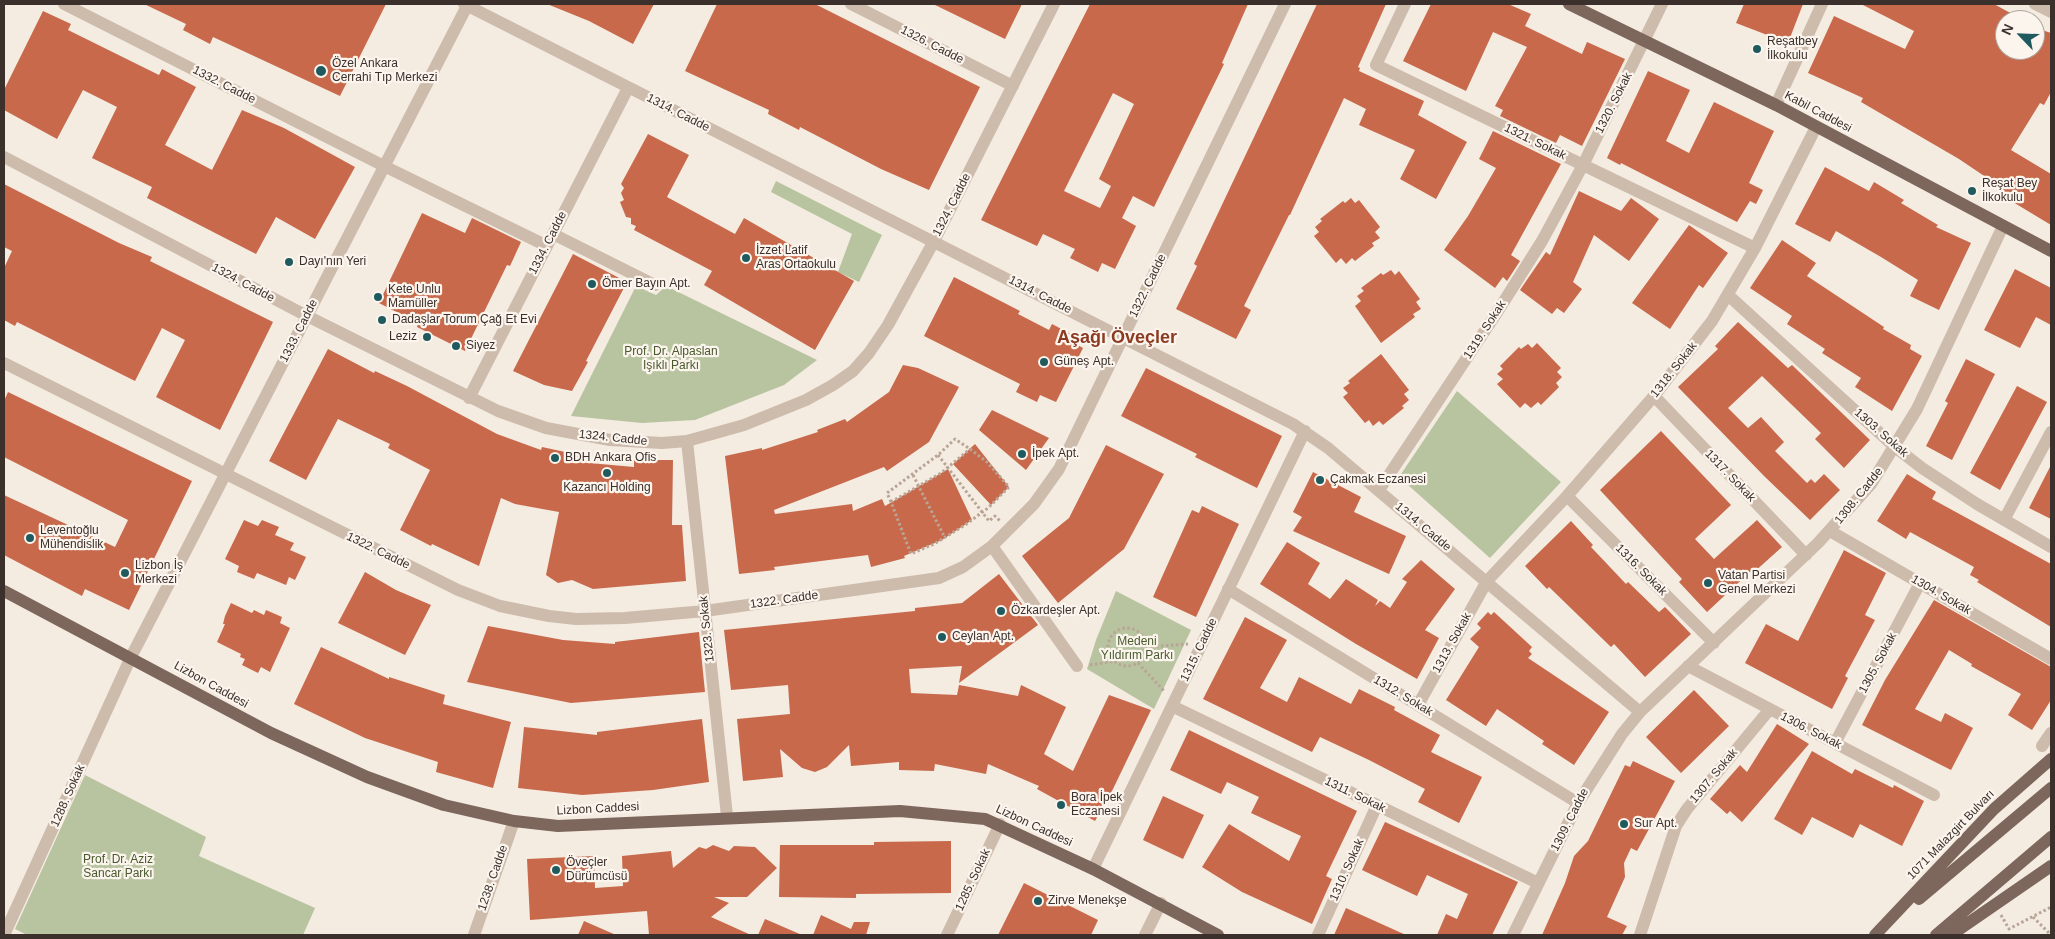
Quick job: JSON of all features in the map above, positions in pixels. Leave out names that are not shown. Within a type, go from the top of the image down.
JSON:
[{"type":"main road","name":"Kabil Caddesi","points":[[1569,4],[1776,105],[2051,251]]},
{"type":"main road","name":"Lizbon Caddesi","points":[[4,590],[271,733],[367,778],[444,804],[514,822],[558,826],[727,816],[900,810],[976,818],[1000,824],[1161,903],[1218,935]]},
{"type":"main road","name":"1071 Malazgirt Bulvarı","points":[[1875,935],[1994,810],[2051,759]]},
{"type":"main road","name":"1071 Malazgirt Bulvarı","points":[[1875,935],[2051,788]]},
{"type":"main road","points":[[1936,935],[2051,837]]},
{"type":"main road","points":[[1951,935],[1996,906],[2051,866]]},
{"type":"street","name":"1332. Cadde","points":[[64,4],[547,246]]},
{"type":"street","name":"1333. Cadde","points":[[131,657],[467,4]]},
{"type":"street","name":"1314. Cadde","points":[[467,4],[628,88],[1267,409],[1305,431],[1379,490],[1640,712]]},
{"type":"street","name":"1326. Cadde","points":[[851,4],[1013,86]]},
{"type":"street","name":"1324. Cadde","points":[[4,157],[307,316],[469,398],[521,420],[566,433],[633,442],[687,441],[744,425],[806,400],[833,386],[853,371],[883,334],[934,241],[1054,4]]},
{"type":"street","name":"1322. Cadde","points":[[4,363],[458,590],[500,606],[549,616],[601,619],[705,611],[928,580],[963,566],[992,546],[1034,504],[1059,469],[1285,4]]},
{"type":"street","name":"1321. Sokak","points":[[1405,4],[1376,65],[1755,248]]},
{"type":"street","name":"1320. Sokak","points":[[1583,165],[1662,4]]},
{"type":"street","points":[[1776,105],[1822,4]]},
{"type":"street","points":[[2035,4],[2051,12]]},
{"type":"street","name":"1334. Cadde","points":[[469,398],[628,88]]},
{"type":"street","name":"1318. Sokak","points":[[1487,581],[1567,496],[1654,396],[1693,347],[1728,295],[1755,248],[1816,127]]},
{"type":"street","name":"1319. Sokak","points":[[1379,490],[1502,305],[1546,233],[1583,165]]},
{"type":"street","name":"1308. Cadde","points":[[1640,712],[1806,555],[1866,491],[1917,409],[2003,226]]},
{"type":"street","points":[[553,234],[655,285]]},
{"type":"street","name":"1303. Sokak","points":[[1728,295],[1895,447],[1922,468],[2004,520],[2051,547]]},
{"type":"street","name":"1317. Sokak","points":[[1654,396],[1806,555]]},
{"type":"street","name":"1315. Cadde","points":[[1093,869],[1305,431]]},
{"type":"street","points":[[2004,520],[2051,432]]},
{"type":"street","name":"1323. Sokak","points":[[687,441],[727,816]]},
{"type":"street","name":"1316. Sokak","points":[[1567,496],[1714,643]]},
{"type":"street","name":"1304. Sokak","points":[[1830,531],[2051,659]]},
{"type":"street","points":[[992,546],[1077,666]]},
{"type":"street","name":"1313. Sokak","points":[[1418,705],[1487,581]]},
{"type":"street","name":"1305. Sokak","points":[[1835,743],[1920,583]]},
{"type":"street","name":"1312. Sokak","points":[[1228,589],[1578,804]]},
{"type":"street","name":"1288. Sokak","points":[[4,935],[131,657]]},
{"type":"street","name":"1306. Sokak","points":[[1688,666],[1934,795]]},
{"type":"street","name":"1311. Sokak","points":[[1173,704],[1538,883]]},
{"type":"street","name":"1307. Sokak","points":[[1640,935],[1676,826],[1687,809],[1770,709]]},
{"type":"street","name":"1309. Cadde","points":[[1513,935],[1578,804],[1605,757],[1640,712]]},
{"type":"street","points":[[2042,746],[2051,732]]},
{"type":"street","name":"1310. Sokak","points":[[1318,935],[1377,805]]},
{"type":"street","name":"1238. Cadde","points":[[474,935],[514,822]]},
{"type":"street","name":"1285. Sokak","points":[[947,935],[1000,824]]},
{"type":"street","points":[[1145,935],[1161,903]]},
{"type":"path","points":[[955,438],[970,449],[987,462],[1009,487],[982,512],[945,538],[911,554],[887,493],[938,455],[955,438]]},
{"type":"path","points":[[891,502],[948,468],[970,449]]},
{"type":"path","points":[[938,455],[982,512]]},
{"type":"path","points":[[913,475],[945,538]]},
{"type":"path","points":[[1123,629],[1135,630],[1144,638],[1146,647],[1144,656],[1138,663],[1123,666],[1115,661],[1108,648],[1110,641],[1117,632],[1123,629]]},
{"type":"path","points":[[1146,647],[1202,643]]},
{"type":"path","points":[[1077,666],[1115,661]]},
{"type":"path","points":[[1138,663],[1173,704]]},
{"type":"path","points":[[1996,906],[2009,929],[2051,907]]},
{"type":"path","points":[[2032,917],[2051,935]]},
{"type":"green space","points":[[776,181],[882,235],[859,282],[838,272],[852,234],[771,192]]},
{"type":"green space","name":"Prof. Dr. Alpaslan Işıklı Parkı","points":[[636,286],[656,295],[666,286],[817,360],[784,385],[695,420],[642,423],[571,416]]},
{"type":"green space","points":[[1457,391],[1561,482],[1490,558],[1399,477]]},
{"type":"green space","name":"Medeni Yıldırım Parkı","points":[[1116,591],[1191,630],[1154,709],[1087,669],[1096,640]]},
{"type":"green space","name":"Prof. Dr. Aziz Sancar Parkı","points":[[85,775],[206,837],[199,856],[315,908],[303,935],[27,935],[15,929]]},
{"type":"building","points":[[144,4],[386,4],[340,96],[213,37],[210,44],[183,30],[186,24]]},
{"type":"building","points":[[547,4],[654,4],[633,44],[589,21]]},
{"type":"building","points":[[717,4],[815,4],[980,87],[929,190],[881,169],[800,127],[799,130],[768,114],[769,110],[685,71]]},
{"type":"building","points":[[933,4],[1022,4],[1005,39]]},
{"type":"building","points":[[1090,4],[1248,4],[1222,63],[1224,64],[1154,207],[1133,196],[1122,218],[1136,226],[1115,269],[1102,263],[1098,272],[1070,258],[1075,249],[1043,234],[1037,246],[981,220]],"holes":[[[1113,93],[1134,104],[1099,179],[1111,186],[1100,208],[1064,191]]]},
{"type":"building","points":[[1317,4],[1386,4],[1358,67],[1360,68],[1359,71],[1424,101],[1418,115],[1467,142],[1436,199],[1400,179],[1415,150],[1359,125],[1366,109],[1344,98],[1290,215],[1244,306],[1251,310],[1236,339],[1176,309],[1197,266],[1194,264]]},
{"type":"building","points":[[1431,4],[1508,4],[1531,14],[1525,26],[1582,54],[1587,42],[1625,59],[1582,146],[1560,135],[1556,143],[1500,116],[1503,110],[1495,106],[1527,47],[1493,32],[1466,91],[1403,61]]},
{"type":"building","points":[[1744,4],[1803,4],[1788,43],[1736,23]]},
{"type":"building","points":[[1861,4],[1994,4],[2005,10],[1995,10],[1995,60],[2045,60],[2045,31],[2051,33],[2051,92],[2044,105],[2040,103],[2011,150],[2051,174],[2051,225],[1998,193],[2002,188],[1959,159],[1861,102],[1863,98],[1808,73],[1834,16],[1905,49],[1914,31]]},
{"type":"building","points":[[43,11],[71,24],[68,30],[159,75],[162,69],[196,87],[165,145],[212,170],[242,110],[284,128],[355,167],[315,239],[276,217],[256,254],[147,198],[152,187],[92,158],[117,107],[83,90],[57,139],[4,110],[4,90]]},
{"type":"building","points":[[1648,71],[1690,90],[1666,141],[1689,153],[1714,102],[1774,131],[1749,183],[1763,190],[1756,204],[1750,201],[1737,222],[1621,163],[1620,165],[1607,158]]},
{"type":"building","points":[[1493,131],[1561,164],[1511,255],[1520,261],[1507,281],[1503,277],[1495,288],[1444,250],[1468,216],[1496,168],[1479,159]]},
{"type":"building","points":[[648,134],[689,155],[667,197],[735,234],[744,218],[854,281],[815,350],[704,285],[712,271],[634,230],[636,226],[631,224],[631,218],[626,217],[620,202],[624,200],[621,193],[624,188],[621,184]]},
{"type":"building","points":[[1825,167],[1869,191],[1874,182],[1904,200],[1901,203],[1938,225],[1936,227],[1971,243],[1939,310],[1910,296],[1918,280],[1881,257],[1836,231],[1830,242],[1795,224]]},
{"type":"building","points":[[4,184],[119,243],[152,257],[150,261],[273,322],[220,430],[156,397],[185,340],[162,328],[135,381],[17,322],[15,326],[4,320],[4,268],[12,251],[4,247]]},
{"type":"building","points":[[1579,191],[1621,211],[1631,198],[1659,219],[1629,261],[1594,235],[1573,282],[1582,289],[1564,313],[1557,308],[1552,314],[1520,290],[1546,252],[1550,255]]},
{"type":"building","points":[[1351,198],[1355,203],[1359,200],[1380,227],[1375,232],[1380,238],[1372,243],[1374,246],[1355,261],[1352,258],[1346,264],[1341,258],[1336,263],[1314,236],[1319,232],[1315,227],[1322,221],[1320,219],[1343,201],[1345,203]]},
{"type":"building","points":[[422,213],[465,233],[472,218],[521,242],[510,266],[507,265],[465,351],[417,327],[418,323],[379,303]]},
{"type":"building","points":[[1689,225],[1728,253],[1703,288],[1699,285],[1670,329],[1632,303]]},
{"type":"building","points":[[1782,240],[1816,263],[1807,276],[1884,327],[1883,329],[1911,345],[1910,349],[1922,356],[1892,411],[1855,387],[1861,378],[1822,353],[1825,349],[1787,324],[1792,316],[1750,288]]},
{"type":"building","points":[[573,254],[627,282],[572,391],[544,385],[513,371]]},
{"type":"building","points":[[2015,269],[2051,288],[2051,325],[2036,317],[2020,348],[1984,330]]},
{"type":"building","points":[[1391,270],[1395,275],[1399,271],[1420,299],[1416,302],[1421,309],[1413,314],[1415,317],[1381,343],[1355,306],[1361,301],[1357,296],[1364,291],[1361,288],[1381,273],[1383,275]]},
{"type":"building","points":[[954,277],[1020,311],[1018,314],[1049,330],[1052,324],[1071,334],[1068,340],[1083,348],[1056,402],[1040,395],[1037,402],[1016,392],[1020,384],[924,336]]},
{"type":"building","points":[[1738,322],[1788,368],[1792,365],[1870,440],[1844,468],[1815,439],[1821,433],[1762,376],[1728,408],[1748,428],[1761,417],[1784,442],[1775,451],[1807,483],[1811,479],[1815,483],[1824,474],[1840,490],[1810,520],[1764,476],[1678,387],[1718,349],[1715,346]]},
{"type":"building","points":[[1537,343],[1561,368],[1557,372],[1562,377],[1556,383],[1559,387],[1541,405],[1538,402],[1531,408],[1525,403],[1520,408],[1497,384],[1503,379],[1497,374],[1503,369],[1500,366],[1519,347],[1521,349],[1528,344],[1532,348]]},
{"type":"building","points":[[328,349],[374,373],[375,371],[407,386],[497,434],[541,450],[542,447],[579,455],[578,462],[634,467],[634,460],[673,460],[672,525],[682,525],[686,581],[593,589],[572,580],[558,583],[546,575],[559,512],[515,504],[501,498],[479,566],[432,544],[431,546],[400,530],[430,470],[388,448],[390,444],[338,419],[306,480],[269,461]]},
{"type":"building","points":[[1381,354],[1409,390],[1404,394],[1409,400],[1402,406],[1404,408],[1383,425],[1379,421],[1373,426],[1369,420],[1365,423],[1343,397],[1348,393],[1343,388],[1350,383],[1348,381]]},
{"type":"building","points":[[1966,359],[1995,374],[1952,460],[1926,446],[1948,403],[1945,401]]},
{"type":"building","points":[[903,365],[918,368],[959,387],[929,442],[887,471],[884,467],[774,510],[775,514],[852,504],[853,511],[882,499],[885,506],[948,469],[972,520],[942,540],[904,556],[905,558],[871,567],[868,555],[774,567],[775,570],[739,574],[725,456],[762,448],[762,450],[818,432],[817,430],[845,419],[847,422],[889,392]]},
{"type":"building","points":[[1146,368],[1282,436],[1257,488],[1195,457],[1197,454],[1121,416]]},
{"type":"building","points":[[2017,386],[2047,402],[2000,490],[1970,473]]},
{"type":"building","points":[[8,392],[192,481],[129,610],[85,589],[82,596],[4,555],[4,495],[115,547],[128,520],[4,457],[4,401]]},
{"type":"building","name":"İpek Apt.","points":[[992,410],[1049,438],[1026,470],[979,430]]},
{"type":"building","points":[[1661,431],[1731,505],[1695,539],[1714,559],[1757,520],[1782,547],[1753,573],[1751,571],[1707,612],[1679,582],[1682,579],[1600,490]]},
{"type":"building","points":[[975,444],[1009,487],[991,505],[953,464]]},
{"type":"building","points":[[1106,445],[1164,474],[1124,549],[1058,603],[1022,556],[1069,518]]},
{"type":"building","points":[[2051,465],[2051,519],[2029,508]]},
{"type":"building","points":[[1313,472],[1361,497],[1354,512],[1406,536],[1389,574],[1293,531],[1302,517],[1293,512]]},
{"type":"building","points":[[1907,474],[1936,492],[1932,499],[2051,564],[2051,627],[1977,582],[1979,580],[1970,575],[1974,567],[1910,532],[1906,539],[1877,521]]},
{"type":"building","points":[[1202,506],[1239,524],[1196,617],[1153,597],[1192,510],[1199,513]]},
{"type":"building","points":[[244,520],[258,526],[262,520],[279,527],[275,535],[294,543],[290,550],[306,557],[295,580],[289,577],[286,585],[257,573],[254,579],[237,572],[239,566],[225,559]]},
{"type":"building","points":[[1571,521],[1593,545],[1591,547],[1626,584],[1628,582],[1659,612],[1665,607],[1691,634],[1645,677],[1614,644],[1611,647],[1549,587],[1547,589],[1525,566]]},
{"type":"building","points":[[1287,542],[1320,563],[1308,584],[1330,599],[1346,579],[1378,600],[1375,606],[1380,601],[1390,608],[1407,582],[1402,579],[1421,560],[1455,589],[1425,630],[1439,638],[1417,679],[1356,644],[1260,584]]},
{"type":"building","points":[[1844,550],[1886,573],[1865,615],[1875,620],[1845,676],[1848,678],[1832,709],[1745,663],[1766,624],[1798,641]]},
{"type":"building","points":[[365,572],[396,590],[431,605],[405,655],[338,623]]},
{"type":"building","points":[[999,574],[1038,625],[959,683],[962,666],[909,669],[911,693],[957,695],[959,685],[1018,696],[1021,685],[1066,707],[1044,754],[1073,771],[1109,695],[1151,710],[1113,789],[1095,821],[1037,789],[1039,786],[988,764],[986,774],[935,764],[934,771],[899,770],[899,762],[851,766],[849,745],[827,767],[815,772],[802,768],[780,749],[783,777],[743,781],[737,719],[790,714],[788,685],[731,690],[724,630],[915,611],[915,608],[962,603]]},
{"type":"building","points":[[1934,600],[2051,667],[2051,700],[2032,730],[2008,715],[2021,694],[1971,666],[1972,664],[1949,650],[1915,709],[1941,722],[1945,713],[1973,728],[1951,770],[1862,725],[1885,680]]},
{"type":"building","points":[[231,603],[252,613],[254,610],[264,615],[266,610],[282,617],[280,623],[290,628],[270,672],[261,667],[258,673],[242,665],[245,659],[240,657],[241,654],[217,642]]},
{"type":"building","points":[[1488,612],[1491,615],[1494,612],[1532,647],[1529,651],[1532,654],[1528,658],[1609,712],[1574,765],[1542,744],[1544,741],[1497,709],[1486,726],[1446,700],[1479,647],[1470,639],[1481,628],[1477,624]]},
{"type":"building","points":[[1245,617],[1287,640],[1260,688],[1287,702],[1299,677],[1351,704],[1359,689],[1395,707],[1394,710],[1440,735],[1431,752],[1482,777],[1459,823],[1418,802],[1425,789],[1369,760],[1320,737],[1312,752],[1203,699]]},
{"type":"building","points":[[488,626],[563,640],[615,644],[615,642],[699,632],[705,692],[571,703],[467,682]]},
{"type":"building","points":[[321,647],[389,679],[389,677],[445,695],[443,704],[511,722],[493,788],[436,772],[438,762],[365,738],[294,704]]},
{"type":"building","points":[[1694,690],[1729,726],[1681,773],[1646,737]]},
{"type":"building","points":[[702,719],[709,782],[653,790],[582,795],[518,788],[524,727],[597,735],[597,732]]},
{"type":"building","points":[[1777,724],[1809,744],[1742,822],[1730,811],[1727,814],[1710,799],[1740,765],[1747,772]]},
{"type":"building","points":[[1189,730],[1357,811],[1326,876],[1332,879],[1312,924],[1242,892],[1202,867],[1229,824],[1289,861],[1301,836],[1251,813],[1259,797],[1227,782],[1221,794],[1170,770]]},
{"type":"building","points":[[1812,751],[1852,774],[1855,769],[1893,788],[1894,785],[1924,801],[1902,846],[1860,824],[1853,838],[1812,817],[1802,835],[1774,819]]},
{"type":"building","points":[[1633,761],[1675,781],[1637,851],[1631,848],[1624,863],[1625,877],[1607,917],[1627,926],[1622,935],[1542,935],[1565,883],[1574,856],[1588,841],[1625,765],[1630,767]]},
{"type":"building","points":[[1163,796],[1204,815],[1183,859],[1143,840]]},
{"type":"building","points":[[1385,822],[1518,882],[1492,935],[1437,935],[1446,914],[1457,919],[1468,894],[1427,875],[1417,896],[1362,870]]},
{"type":"building","points":[[951,841],[951,893],[856,894],[856,898],[779,897],[780,845],[874,845],[874,842]]},
{"type":"building","points":[[713,845],[729,851],[734,846],[755,847],[777,868],[747,897],[714,897],[729,903],[711,917],[751,935],[649,935],[647,911],[530,920],[527,859],[594,856],[595,888],[623,886],[622,856],[671,851],[673,868],[699,847],[706,849]]},
{"type":"building","name":"Zirve Menekşe","points":[[1024,883],[1098,920],[1091,935],[998,935]]},
{"type":"building","points":[[1346,908],[1406,935],[1334,935]]},
{"type":"building","points":[[821,915],[851,929],[854,922],[870,922],[866,935],[813,935]]},
{"type":"building","points":[[765,919],[802,935],[758,935]]},
{"type":"building","points":[[584,921],[616,935],[578,935]]},
{"type":"place","name":"Reşatbey İlkokulu","points":[[1757,49]]},
{"type":"place","name":"Özel Ankara Cerrahi Tıp Merkezi","points":[[321,71]]},
{"type":"place","name":"Reşat Bey İlkokulu","points":[[1972,191]]},
{"type":"place","name":"İzzet Latif Aras Ortaokulu","points":[[746,258]]},
{"type":"place","name":"Dayı'nın Yeri","points":[[289,262]]},
{"type":"place","name":"Ömer Bayın Apt.","points":[[592,284]]},
{"type":"place","name":"Kete Unlu Mamüller","points":[[378,297]]},
{"type":"place","name":"Dadaşlar Torum Çağ Et Evi","points":[[382,320]]},
{"type":"place","name":"Leziz","points":[[427,337]]},
{"type":"place","name":"Siyez","points":[[456,346]]},
{"type":"place","name":"Güneş Apt.","points":[[1044,362]]},
{"type":"place","name":"İpek Apt.","points":[[1022,454]]},
{"type":"place","name":"BDH Ankara Ofis","points":[[555,458]]},
{"type":"place","name":"Kazancı Holding","points":[[607,473]]},
{"type":"place","name":"Çakmak Eczanesi","points":[[1320,480]]},
{"type":"place","name":"Leventoğlu Mühendislik","points":[[30,538]]},
{"type":"place","name":"Lizbon İş Merkezi","points":[[125,573]]},
{"type":"place","name":"Vatan Partisi Genel Merkezi","points":[[1708,583]]},
{"type":"place","name":"Özkardeşler Apt.","points":[[1001,611]]},
{"type":"place","name":"Ceylan Apt.","points":[[942,637]]},
{"type":"place","name":"Bora İpek Eczanesi","points":[[1061,805]]},
{"type":"place","name":"Sur Apt.","points":[[1624,824]]},
{"type":"place","name":"Öveçler Dürümcüsü","points":[[556,870]]},
{"type":"place","name":"Zirve Menekşe","points":[[1038,901]]},
{"type":"district","name":"Aşağı Öveçler","points":[[1117,338]]}]
